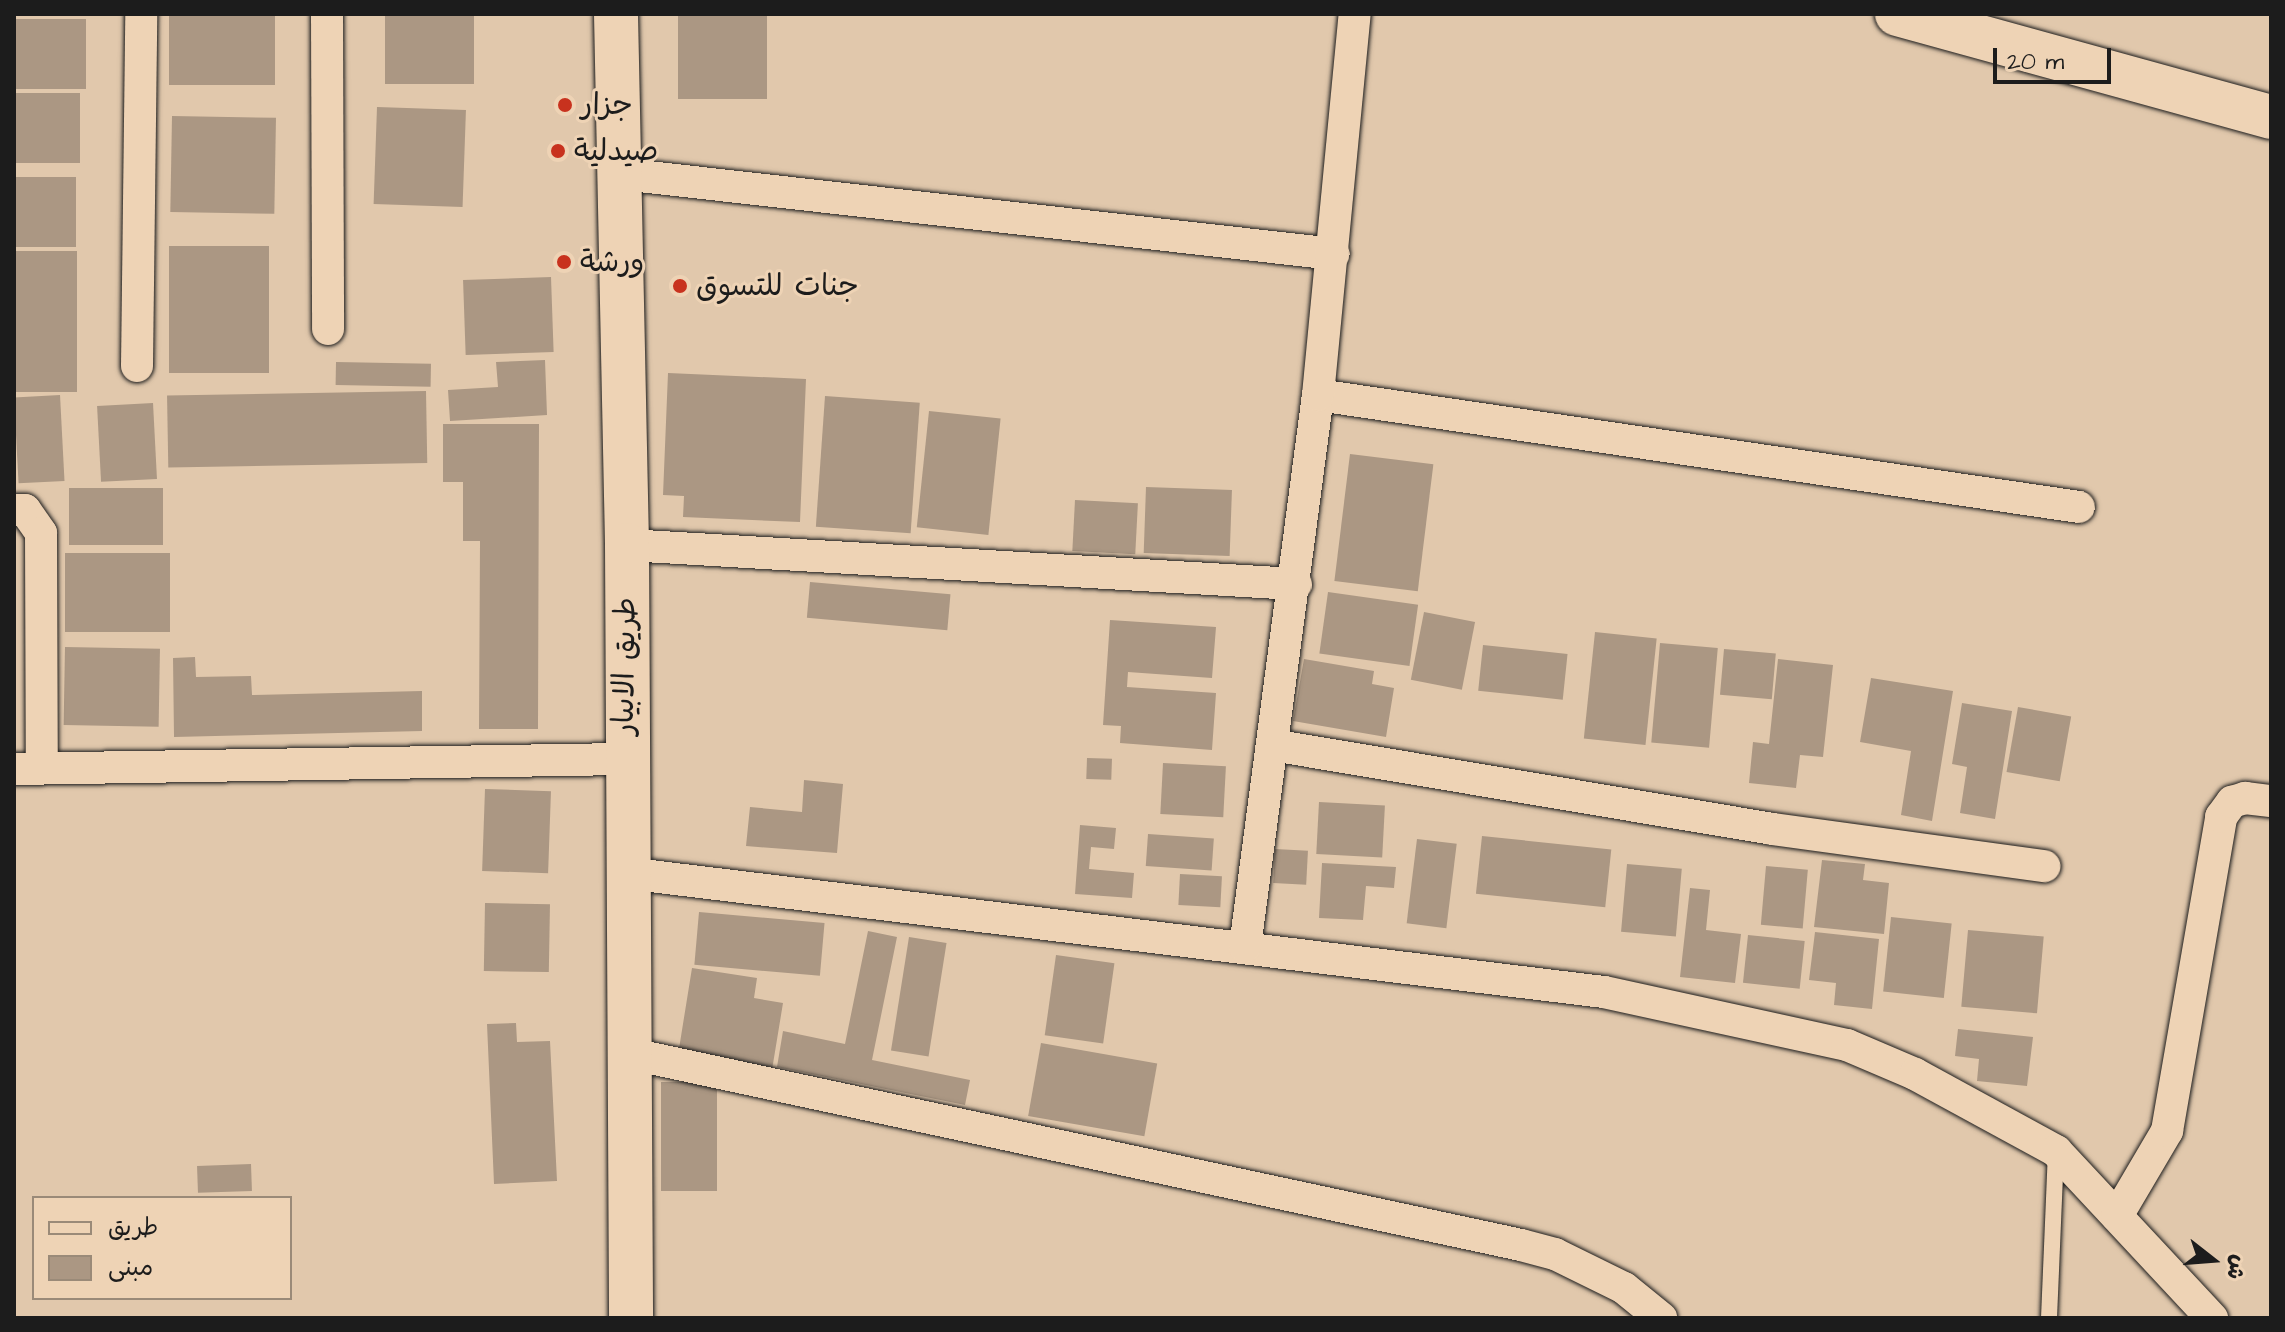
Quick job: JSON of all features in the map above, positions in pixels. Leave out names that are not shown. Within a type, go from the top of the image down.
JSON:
[{"type":"main road","name":"طريق الابيار","points":[[616,14],[622,174],[627,545],[624,759],[631,1318]]},
{"type":"main road","points":[[1897,14],[2271,117]]},
{"type":"street","points":[[137,366],[141,14]]},
{"type":"street","points":[[327,14],[328,329]]},
{"type":"street","points":[[1245,947],[1296,584],[1334,254],[1355,14]]},
{"type":"street","points":[[622,174],[1334,254]]},
{"type":"street","points":[[1318,395],[2079,507]]},
{"type":"street","points":[[14,510],[25,510],[36,519],[41,533],[28,768],[624,759]]},
{"type":"street","points":[[627,545],[1296,584]]},
{"type":"street","points":[[1272,745],[1773,829],[2044,866]]},
{"type":"street","points":[[2117,1216],[2167,1131],[2221,817],[2232,802],[2245,798],[2271,801]]},
{"type":"street","points":[[626,873],[1604,992],[1847,1045],[1915,1074],[2056,1151],[2212,1318]]},
{"type":"street","points":[[627,1053],[1521,1245],[1584,1268],[1651,1313]]},
{"type":"lane","points":[[2049,1318],[2056,1151]]},
{"type":"building","points":[[169,14],[275,14],[275,85],[169,85]]},
{"type":"building","points":[[385,14],[474,14],[474,84],[385,84]]},
{"type":"building","points":[[678,14],[767,14],[767,99],[678,99]]},
{"type":"building","points":[[14,19],[86,19],[86,89],[14,89]]},
{"type":"building","points":[[14,93],[80,93],[80,163],[14,163]]},
{"type":"building","points":[[377,107],[466,110],[463,207],[374,204]]},
{"type":"building","points":[[172,116],[276,118],[274,214],[170,212]]},
{"type":"building","points":[[14,177],[76,177],[76,247],[14,247]]},
{"type":"building","points":[[169,246],[269,246],[269,373],[169,373]]},
{"type":"building","points":[[14,251],[77,251],[77,392],[14,392]]},
{"type":"building","points":[[551,277],[554,352],[466,355],[463,280]]},
{"type":"building","points":[[545,360],[547,415],[450,421],[448,390],[498,387],[496,362]]},
{"type":"building","points":[[336,362],[431,364],[431,387],[336,385]]},
{"type":"building","points":[[668,373],[806,379],[800,522],[683,517],[684,496],[663,495]]},
{"type":"building","points":[[426,391],[427,463],[168,468],[167,396]]},
{"type":"building","points":[[60,395],[65,481],[19,483],[14,397]]},
{"type":"building","points":[[825,396],[920,403],[911,533],[816,527]]},
{"type":"building","points":[[153,403],[157,479],[101,482],[97,406]]},
{"type":"building","points":[[929,411],[1001,419],[988,535],[917,527]]},
{"type":"building","points":[[443,424],[539,424],[538,729],[479,729],[480,541],[463,541],[463,482],[443,482]]},
{"type":"building","points":[[1350,454],[1433,464],[1418,591],[1334,581]]},
{"type":"building","points":[[1146,487],[1232,490],[1230,556],[1144,553]]},
{"type":"building","points":[[69,488],[163,488],[163,545],[69,545]]},
{"type":"building","points":[[1075,500],[1138,503],[1135,554],[1072,551]]},
{"type":"building","points":[[65,553],[170,553],[170,632],[65,632]]},
{"type":"building","points":[[810,582],[950,594],[947,630],[807,618]]},
{"type":"building","points":[[1328,592],[1418,605],[1409,666],[1319,653]]},
{"type":"building","points":[[1424,612],[1475,622],[1462,690],[1411,680]]},
{"type":"building","points":[[1110,620],[1216,627],[1212,678],[1128,672],[1127,687],[1216,693],[1212,750],[1120,743],[1121,726],[1103,725]]},
{"type":"building","points":[[1595,632],[1657,638],[1645,745],[1584,738]]},
{"type":"building","points":[[1660,643],[1718,648],[1709,748],[1651,743]]},
{"type":"building","points":[[1483,645],[1568,654],[1563,700],[1478,691]]},
{"type":"building","points":[[65,647],[160,649],[159,727],[64,725]]},
{"type":"building","points":[[1724,649],[1776,654],[1772,699],[1720,695]]},
{"type":"building","points":[[195,657],[196,677],[251,676],[252,695],[422,691],[422,731],[174,737],[173,658]]},
{"type":"building","points":[[1304,659],[1374,671],[1372,684],[1394,688],[1386,737],[1293,721]]},
{"type":"building","points":[[1778,659],[1833,665],[1823,757],[1800,755],[1796,788],[1749,783],[1753,742],[1769,744]]},
{"type":"building","points":[[1871,678],[1953,691],[1932,821],[1901,815],[1911,751],[1860,742]]},
{"type":"building","points":[[1962,703],[2012,711],[1995,819],[1960,813],[1967,767],[1952,764]]},
{"type":"building","points":[[2018,707],[2071,716],[2060,781],[2007,772]]},
{"type":"building","points":[[1087,758],[1112,759],[1111,780],[1086,779]]},
{"type":"building","points":[[1163,763],[1226,766],[1223,817],[1160,814]]},
{"type":"building","points":[[804,780],[843,784],[837,853],[746,846],[750,807],[802,812]]},
{"type":"building","points":[[485,789],[551,791],[548,873],[482,871]]},
{"type":"building","points":[[1319,802],[1385,805],[1382,857],[1316,854]]},
{"type":"building","points":[[1080,825],[1116,828],[1114,849],[1091,847],[1089,869],[1134,873],[1132,898],[1075,894]]},
{"type":"building","points":[[1148,834],[1214,839],[1212,871],[1146,866]]},
{"type":"building","points":[[1482,836],[1611,850],[1605,907],[1476,894]]},
{"type":"building","points":[[1417,839],[1457,844],[1446,928],[1407,923]]},
{"type":"building","points":[[1275,849],[1308,851],[1306,885],[1273,883]]},
{"type":"building","points":[[1822,860],[1865,864],[1863,880],[1889,883],[1884,934],[1814,927]]},
{"type":"building","points":[[1322,863],[1396,867],[1394,888],[1366,886],[1363,920],[1319,918]]},
{"type":"building","points":[[1627,864],[1682,869],[1676,937],[1621,932]]},
{"type":"building","points":[[1766,866],[1808,870],[1803,928],[1761,925]]},
{"type":"building","points":[[1180,874],[1222,876],[1220,907],[1178,905]]},
{"type":"building","points":[[1690,888],[1710,890],[1706,930],[1741,934],[1735,983],[1680,977]]},
{"type":"building","points":[[485,903],[550,904],[549,972],[484,971]]},
{"type":"building","points":[[699,912],[825,923],[820,976],[694,965]]},
{"type":"building","points":[[1891,917],[1952,923],[1944,998],[1883,992]]},
{"type":"building","points":[[1968,930],[2044,937],[2037,1013],[1961,1007]]},
{"type":"building","points":[[868,931],[897,937],[872,1060],[970,1080],[965,1105],[777,1067],[783,1031],[845,1044]]},
{"type":"building","points":[[1815,932],[1879,939],[1872,1009],[1834,1005],[1836,983],[1809,980]]},
{"type":"building","points":[[1748,935],[1805,941],[1800,989],[1743,983]]},
{"type":"building","points":[[909,937],[947,943],[929,1057],[891,1051]]},
{"type":"building","points":[[1056,955],[1114,963],[1103,1043],[1045,1035]]},
{"type":"building","points":[[692,968],[757,978],[754,998],[783,1003],[772,1070],[678,1055]]},
{"type":"building","points":[[516,1023],[517,1042],[550,1041],[557,1181],[494,1184],[487,1024]]},
{"type":"building","points":[[1958,1029],[2033,1037],[2027,1086],[1977,1081],[1979,1059],[1955,1056]]},
{"type":"building","points":[[1041,1043],[1157,1063],[1144,1136],[1028,1116]]},
{"type":"building","points":[[661,1082],[717,1082],[717,1191],[661,1191]]},
{"type":"building","points":[[251,1164],[252,1191],[198,1193],[197,1166]]},
{"type":"place","name":"جزار","points":[[565,105]]},
{"type":"place","name":"صيدلية","points":[[558,151]]},
{"type":"place","name":"ورشة","points":[[564,262]]},
{"type":"place","name":"جنات للتسوق","points":[[680,286]]}]
